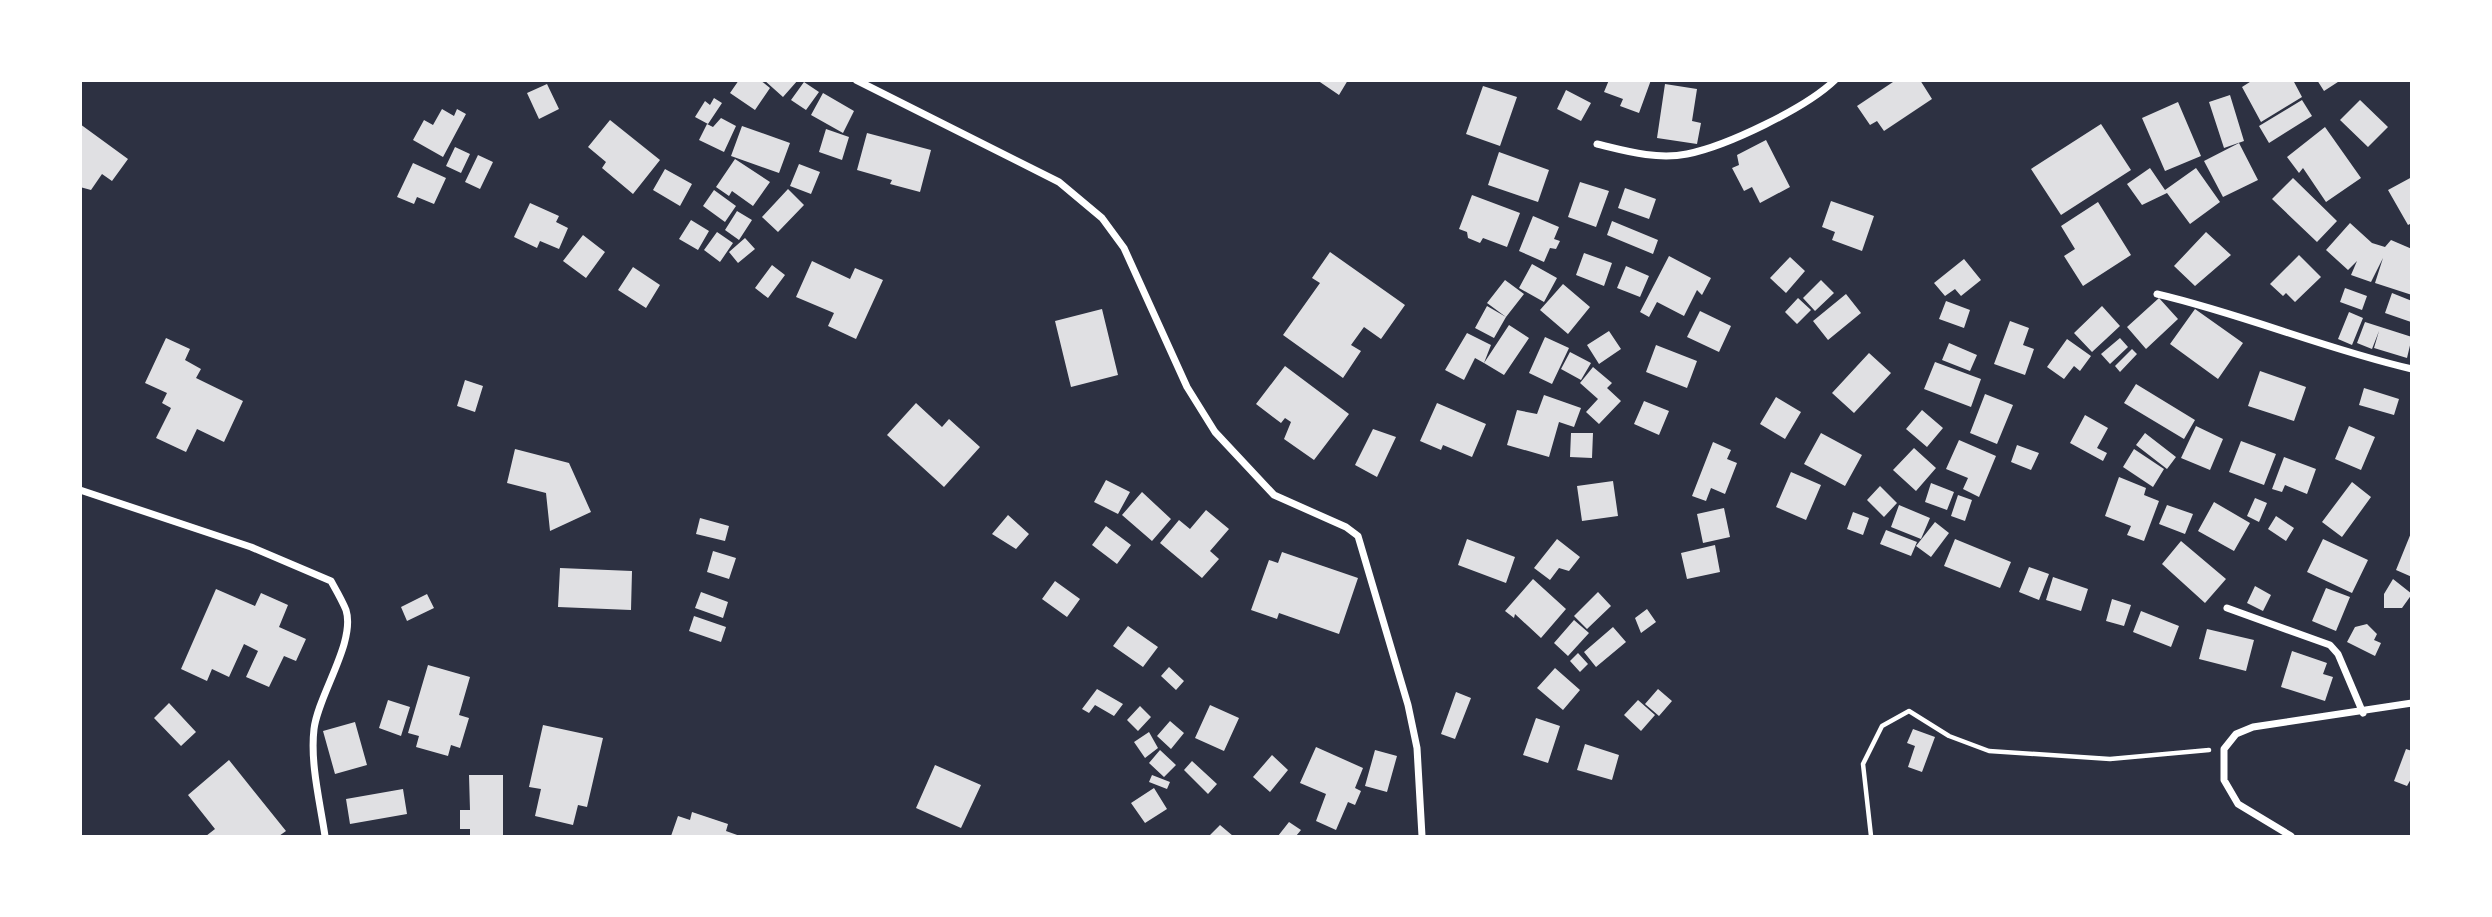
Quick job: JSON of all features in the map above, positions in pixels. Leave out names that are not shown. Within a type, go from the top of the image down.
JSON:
[{"type":"street","points":[[856,80],[1059,182],[1102,218],[1124,248],[1186,387],[1215,432],[1274,495],[1346,527],[1358,536],[1408,705],[1417,748],[1422,836]]},
{"type":"street","points":[[1597,144],[1645,156],[1687,154],[1787,113],[1835,80]]},
{"type":"street","points":[[2157,294],[2223,310],[2350,355],[2412,369]]},
{"type":"street","points":[[80,490],[251,547],[331,581],[347,612],[341,659],[322,699],[314,729],[314,758],[325,836]]},
{"type":"street","points":[[2227,608],[2330,645],[2338,654],[2363,713]]},
{"type":"street","points":[[2291,836],[2238,804],[2224,780],[2224,749],[2236,734],[2253,727],[2412,704]]},
{"type":"path","points":[[1871,836],[1863,764],[1882,726],[1909,711],[1949,736],[1989,751],[2110,759],[2224,749]]},
{"type":"building","points":[[739,80],[760,80],[770,88],[755,110],[730,93]]},
{"type":"building","points":[[764,80],[798,80],[783,97]]},
{"type":"building","points":[[1317,80],[1348,80],[1339,95]]},
{"type":"building","points":[[1609,80],[1651,80],[1639,113],[1620,106],[1623,99],[1604,92]]},
{"type":"building","points":[[1896,80],[1920,80],[1932,99],[1884,131],[1877,121],[1870,125],[1857,106]]},
{"type":"building","points":[[2253,80],[2293,80],[2302,97],[2261,122],[2242,87]]},
{"type":"building","points":[[2317,80],[2341,80],[2324,91]]},
{"type":"building","points":[[804,82],[819,92],[806,110],[791,100]]},
{"type":"building","points":[[547,84],[559,109],[539,119],[527,93]]},
{"type":"building","points":[[1665,84],[1697,89],[1692,121],[1701,123],[1697,144],[1657,138]]},
{"type":"building","points":[[1483,86],[1517,97],[1500,146],[1466,134]]},
{"type":"building","points":[[1566,90],[1591,103],[1581,121],[1557,109]]},
{"type":"building","points":[[823,93],[854,111],[843,133],[811,115]]},
{"type":"building","points":[[2230,95],[2244,141],[2224,148],[2209,102]]},
{"type":"building","points":[[714,98],[722,103],[708,124],[695,117],[705,101],[710,105]]},
{"type":"building","points":[[2302,100],[2312,116],[2269,143],[2259,126]]},
{"type":"building","points":[[2360,100],[2388,127],[2368,147],[2340,120]]},
{"type":"building","points":[[2178,102],[2201,156],[2165,171],[2142,118]]},
{"type":"building","points":[[442,109],[454,116],[457,109],[466,114],[443,157],[413,140],[424,120],[433,125]]},
{"type":"building","points":[[721,118],[736,126],[724,152],[699,140],[707,124],[713,127]]},
{"type":"building","points":[[610,120],[660,160],[633,194],[602,168],[606,162],[588,147]]},
{"type":"building","points":[[80,124],[128,159],[112,181],[102,174],[91,190],[80,187]]},
{"type":"building","points":[[2101,124],[2131,170],[2061,215],[2031,169]]},
{"type":"building","points":[[742,126],[790,143],[779,173],[731,156]]},
{"type":"building","points":[[2325,127],[2361,178],[2326,202],[2303,168],[2299,173],[2287,157]]},
{"type":"building","points":[[826,129],[849,137],[842,160],[819,152]]},
{"type":"building","points":[[867,133],[931,150],[920,192],[890,184],[892,180],[857,170]]},
{"type":"building","points":[[1766,140],[1790,187],[1760,203],[1752,187],[1744,191],[1732,168],[1739,165],[1737,155]]},
{"type":"building","points":[[2239,143],[2258,180],[2223,197],[2204,161]]},
{"type":"building","points":[[455,147],[470,154],[461,173],[446,166]]},
{"type":"building","points":[[1499,152],[1549,170],[1538,202],[1488,185]]},
{"type":"building","points":[[478,155],[493,162],[480,189],[465,182]]},
{"type":"building","points":[[735,159],[770,182],[753,206],[732,191],[729,196],[716,187]]},
{"type":"building","points":[[413,163],[446,178],[434,204],[417,197],[414,204],[397,197]]},
{"type":"building","points":[[799,164],[820,172],[811,194],[790,186]]},
{"type":"building","points":[[2150,168],[2165,190],[2196,168],[2220,202],[2190,224],[2167,193],[2142,205],[2127,184]]},
{"type":"building","points":[[665,169],[692,184],[680,206],[653,190]]},
{"type":"building","points":[[2412,177],[2412,223],[2408,225],[2388,190]]},
{"type":"building","points":[[2293,178],[2337,221],[2317,242],[2272,199]]},
{"type":"building","points":[[1580,182],[1609,191],[1596,227],[1568,217]]},
{"type":"building","points":[[1625,188],[1656,199],[1649,219],[1618,208]]},
{"type":"building","points":[[788,189],[804,205],[778,232],[762,217]]},
{"type":"building","points":[[714,190],[736,206],[725,222],[703,206]]},
{"type":"building","points":[[1472,195],[1520,213],[1507,247],[1483,238],[1480,243],[1468,238],[1467,232],[1459,229]]},
{"type":"building","points":[[1831,201],[1874,216],[1862,251],[1832,240],[1835,232],[1822,227]]},
{"type":"building","points":[[2098,202],[2131,255],[2083,286],[2064,256],[2075,249],[2061,226]]},
{"type":"building","points":[[530,203],[559,216],[556,222],[568,228],[559,249],[540,241],[537,248],[514,237]]},
{"type":"building","points":[[737,211],[752,220],[739,240],[725,230]]},
{"type":"building","points":[[1533,216],[1559,227],[1554,239],[1560,241],[1556,249],[1550,248],[1544,262],[1519,251]]},
{"type":"building","points":[[691,220],[709,231],[698,250],[679,239]]},
{"type":"building","points":[[1612,221],[1658,240],[1653,254],[1607,235]]},
{"type":"building","points":[[2350,223],[2372,243],[2385,247],[2391,240],[2412,249],[2412,295],[2375,283],[2383,258],[2371,282],[2351,275],[2357,261],[2348,270],[2326,250]]},
{"type":"building","points":[[717,232],[733,243],[720,262],[704,250]]},
{"type":"building","points":[[2206,232],[2231,255],[2195,286],[2174,266]]},
{"type":"building","points":[[583,235],[605,252],[586,278],[563,261]]},
{"type":"building","points":[[745,238],[755,249],[738,263],[729,252]]},
{"type":"building","points":[[1330,252],[1405,305],[1381,339],[1364,327],[1351,345],[1361,351],[1343,378],[1283,335],[1320,283],[1312,278]]},
{"type":"building","points":[[1584,253],[1612,263],[1604,286],[1576,275]]},
{"type":"building","points":[[2299,255],[2321,277],[2295,302],[2286,293],[2283,296],[2270,284]]},
{"type":"building","points":[[1669,256],[1711,278],[1702,295],[1697,290],[1684,316],[1657,302],[1649,317],[1640,312]]},
{"type":"building","points":[[1790,257],[1805,271],[1786,293],[1770,278]]},
{"type":"building","points":[[1964,259],[1981,280],[1961,296],[1955,289],[1945,296],[1934,283]]},
{"type":"building","points":[[812,261],[850,279],[855,268],[883,280],[856,339],[828,326],[834,313],[796,297]]},
{"type":"building","points":[[1532,264],[1557,278],[1544,302],[1519,288]]},
{"type":"building","points":[[772,265],[785,275],[768,298],[755,288]]},
{"type":"building","points":[[1626,266],[1649,276],[1640,297],[1617,288]]},
{"type":"building","points":[[633,267],[660,285],[646,308],[618,290]]},
{"type":"building","points":[[1505,280],[1524,294],[1506,317],[1487,303]]},
{"type":"building","points":[[1821,280],[1834,293],[1815,311],[1803,298]]},
{"type":"building","points":[[1563,284],[1590,307],[1568,334],[1540,310]]},
{"type":"building","points":[[2345,288],[2367,296],[2362,310],[2340,302]]},
{"type":"building","points":[[2392,293],[2412,301],[2411,322],[2385,313]]},
{"type":"building","points":[[1846,294],[1861,313],[1828,340],[1813,321]]},
{"type":"building","points":[[1798,298],[1811,310],[1797,324],[1785,312]]},
{"type":"building","points":[[2159,298],[2178,319],[2146,349],[2127,327]]},
{"type":"building","points":[[1946,301],[1970,310],[1964,328],[1939,319]]},
{"type":"building","points":[[1487,306],[1506,317],[1494,338],[1475,328]]},
{"type":"building","points":[[2102,306],[2120,326],[2092,352],[2074,333]]},
{"type":"building","points":[[1102,309],[1118,375],[1071,387],[1055,321]]},
{"type":"building","points":[[2195,309],[2243,343],[2218,379],[2170,344]]},
{"type":"building","points":[[1700,311],[1731,326],[1719,352],[1687,337]]},
{"type":"building","points":[[2349,312],[2363,318],[2352,345],[2338,339]]},
{"type":"building","points":[[2010,321],[2029,328],[2023,345],[2034,349],[2025,375],[1994,364]]},
{"type":"building","points":[[2365,322],[2412,337],[2407,358],[2374,348],[2379,331],[2372,349],[2357,343]]},
{"type":"building","points":[[1509,325],[1529,338],[1504,375],[1484,363]]},
{"type":"building","points":[[1609,331],[1621,349],[1599,364],[1587,345]]},
{"type":"building","points":[[1467,333],[1491,345],[1484,363],[1475,358],[1464,380],[1445,370]]},
{"type":"building","points":[[1545,337],[1569,348],[1552,384],[1529,373]]},
{"type":"building","points":[[166,338],[190,349],[185,360],[201,369],[196,378],[243,401],[224,442],[197,429],[186,452],[156,438],[171,408],[162,403],[167,393],[145,383]]},
{"type":"building","points":[[2120,338],[2128,347],[2110,364],[2101,354]]},
{"type":"building","points":[[2067,339],[2091,356],[2080,371],[2074,366],[2064,379],[2047,367]]},
{"type":"building","points":[[1949,343],[1977,355],[1970,371],[1942,360]]},
{"type":"building","points":[[1656,345],[1697,361],[1687,388],[1646,372]]},
{"type":"building","points":[[2132,349],[2137,354],[2120,372],[2115,366]]},
{"type":"building","points":[[1570,352],[1591,363],[1581,380],[1561,369]]},
{"type":"building","points":[[1869,353],[1891,373],[1854,413],[1832,393]]},
{"type":"building","points":[[1935,362],[1981,379],[1971,407],[1924,389]]},
{"type":"building","points":[[1285,366],[1349,414],[1314,460],[1284,439],[1291,422],[1285,418],[1281,423],[1256,404]]},
{"type":"building","points":[[1593,367],[1612,383],[1607,388],[1621,401],[1599,424],[1586,412],[1598,399],[1580,383]]},
{"type":"building","points":[[2260,371],[2306,387],[2294,421],[2248,406]]},
{"type":"building","points":[[465,380],[483,386],[475,412],[457,406]]},
{"type":"building","points":[[2136,384],[2195,420],[2184,439],[2124,403]]},
{"type":"building","points":[[2364,388],[2399,399],[2394,415],[2359,405]]},
{"type":"building","points":[[1985,394],[2013,405],[1997,444],[1970,433]]},
{"type":"building","points":[[1544,395],[1581,408],[1574,427],[1559,422],[1549,457],[1507,445],[1517,410],[1537,414]]},
{"type":"building","points":[[1776,397],[1801,412],[1785,439],[1760,424]]},
{"type":"building","points":[[1644,401],[1669,411],[1659,435],[1634,424]]},
{"type":"building","points":[[916,403],[942,427],[949,419],[980,447],[944,487],[887,435]]},
{"type":"building","points":[[1437,403],[1486,424],[1472,457],[1443,445],[1441,450],[1420,441]]},
{"type":"building","points":[[1922,410],[1943,428],[1927,447],[1906,429]]},
{"type":"building","points":[[2085,415],[2108,428],[2097,448],[2107,453],[2103,461],[2070,443]]},
{"type":"building","points":[[2196,426],[2223,439],[2210,470],[2181,458]]},
{"type":"building","points":[[2349,426],[2375,437],[2361,470],[2335,459]]},
{"type":"building","points":[[1373,429],[1396,437],[1377,477],[1355,465]]},
{"type":"building","points":[[1571,433],[1593,433],[1592,458],[1570,457]]},
{"type":"building","points":[[1821,433],[1862,455],[1845,486],[1804,464]]},
{"type":"building","points":[[2145,433],[2176,457],[2167,469],[2136,445]]},
{"type":"building","points":[[1959,440],[1996,456],[1979,497],[1963,489],[1968,478],[1946,469]]},
{"type":"building","points":[[2241,441],[2276,454],[2264,485],[2229,472]]},
{"type":"building","points":[[1713,442],[1731,450],[1727,459],[1737,463],[1725,494],[1711,488],[1706,501],[1692,496]]},
{"type":"building","points":[[2017,445],[2039,453],[2031,470],[2011,462]]},
{"type":"building","points":[[1914,448],[1936,468],[1916,491],[1893,470]]},
{"type":"building","points":[[515,449],[569,463],[591,512],[550,531],[546,493],[507,483]]},
{"type":"building","points":[[2134,449],[2164,469],[2153,487],[2123,467]]},
{"type":"building","points":[[2284,457],[2316,469],[2307,494],[2285,485],[2282,492],[2272,489]]},
{"type":"building","points":[[1791,472],[1821,485],[1806,520],[1776,507]]},
{"type":"building","points":[[2119,477],[2146,488],[2144,495],[2159,501],[2144,541],[2127,535],[2131,526],[2105,516]]},
{"type":"building","points":[[1106,480],[1130,492],[1118,514],[1094,502]]},
{"type":"building","points":[[1613,481],[1618,516],[1582,521],[1577,486]]},
{"type":"building","points":[[2352,482],[2371,497],[2342,537],[2322,522]]},
{"type":"building","points":[[1931,483],[1954,492],[1947,510],[1925,502]]},
{"type":"building","points":[[1880,486],[1897,503],[1884,517],[1867,500]]},
{"type":"building","points":[[1142,492],[1171,519],[1152,541],[1122,515]]},
{"type":"building","points":[[1958,495],[1972,500],[1965,521],[1951,516]]},
{"type":"building","points":[[2255,498],[2267,503],[2259,522],[2247,516]]},
{"type":"building","points":[[2214,502],[2250,523],[2234,551],[2198,531]]},
{"type":"building","points":[[1899,505],[1930,518],[1921,539],[1891,527]]},
{"type":"building","points":[[2167,505],[2193,514],[2185,534],[2159,524]]},
{"type":"building","points":[[1724,508],[1730,537],[1703,543],[1697,514]]},
{"type":"building","points":[[1206,510],[1229,529],[1210,551],[1219,559],[1202,578],[1160,543],[1179,520],[1190,529]]},
{"type":"building","points":[[1853,512],[1869,518],[1863,535],[1847,529]]},
{"type":"building","points":[[1008,515],[1029,534],[1016,549],[992,534]]},
{"type":"building","points":[[2276,516],[2294,528],[2286,541],[2268,529]]},
{"type":"building","points":[[700,518],[729,526],[725,541],[696,534]]},
{"type":"building","points":[[1935,522],[1949,533],[1931,557],[1916,546]]},
{"type":"building","points":[[1106,526],[1131,545],[1117,564],[1092,545]]},
{"type":"building","points":[[1886,530],[1917,542],[1911,556],[1880,544]]},
{"type":"building","points":[[2412,533],[2412,577],[2396,570]]},
{"type":"building","points":[[1467,539],[1515,557],[1506,583],[1458,565]]},
{"type":"building","points":[[1557,539],[1580,557],[1569,571],[1559,568],[1550,580],[1534,568]]},
{"type":"building","points":[[1955,539],[2011,562],[2000,588],[1944,566]]},
{"type":"building","points":[[2323,539],[2368,560],[2352,593],[2307,572]]},
{"type":"building","points":[[2181,541],[2226,579],[2205,603],[2162,564]]},
{"type":"building","points":[[1715,545],[1720,572],[1687,579],[1681,553]]},
{"type":"building","points":[[713,551],[736,558],[729,579],[707,572]]},
{"type":"building","points":[[1282,552],[1358,578],[1339,634],[1279,613],[1277,619],[1251,610],[1269,560],[1278,563]]},
{"type":"building","points":[[2029,567],[2049,574],[2039,600],[2019,592]]},
{"type":"building","points":[[560,568],[632,571],[631,610],[558,607]]},
{"type":"building","points":[[2053,577],[2088,589],[2081,611],[2046,600]]},
{"type":"building","points":[[1533,579],[1566,609],[1541,638],[1515,614],[1514,618],[1505,611]]},
{"type":"building","points":[[2393,579],[2412,594],[2402,608],[2384,608],[2384,594]]},
{"type":"building","points":[[1055,581],[1080,599],[1067,617],[1042,599]]},
{"type":"building","points":[[2255,586],[2271,595],[2263,611],[2247,603]]},
{"type":"building","points":[[2326,588],[2350,597],[2336,631],[2312,621]]},
{"type":"building","points":[[216,589],[255,606],[261,593],[288,605],[279,627],[306,639],[296,661],[284,656],[269,687],[246,677],[258,651],[244,644],[229,677],[212,669],[207,681],[181,669]]},
{"type":"building","points":[[701,592],[728,602],[723,618],[695,608]]},
{"type":"building","points":[[1598,592],[1611,606],[1587,629],[1574,616]]},
{"type":"building","points":[[427,594],[434,608],[407,621],[401,607]]},
{"type":"building","points":[[2112,599],[2131,605],[2124,626],[2106,621]]},
{"type":"building","points":[[1647,609],[1656,622],[1641,633],[1635,618]]},
{"type":"building","points":[[2141,611],[2179,626],[2171,647],[2133,632]]},
{"type":"building","points":[[694,616],[726,627],[721,642],[689,631]]},
{"type":"building","points":[[1574,620],[1589,633],[1568,656],[1554,643]]},
{"type":"building","points":[[2367,624],[2377,634],[2374,640],[2381,643],[2375,656],[2347,642],[2355,627]]},
{"type":"building","points":[[1128,626],[1158,647],[1143,667],[1113,646]]},
{"type":"building","points":[[1613,627],[1626,642],[1596,667],[1584,652]]},
{"type":"building","points":[[2207,629],[2254,640],[2246,671],[2199,659]]},
{"type":"building","points":[[2292,651],[2327,663],[2323,674],[2333,677],[2325,701],[2281,687]]},
{"type":"building","points":[[1578,653],[1588,664],[1580,672],[1570,661]]},
{"type":"building","points":[[428,665],[470,677],[459,715],[469,718],[460,748],[451,745],[448,756],[416,747],[419,736],[408,733]]},
{"type":"building","points":[[1169,667],[1184,681],[1176,690],[1161,676]]},
{"type":"building","points":[[1555,668],[1580,690],[1563,710],[1537,688]]},
{"type":"building","points":[[1097,689],[1123,704],[1114,716],[1095,705],[1089,713],[1082,709]]},
{"type":"building","points":[[1658,689],[1672,701],[1659,716],[1645,704]]},
{"type":"building","points":[[1456,692],[1471,698],[1455,739],[1441,734]]},
{"type":"building","points":[[388,700],[410,707],[401,736],[379,728]]},
{"type":"building","points":[[1638,700],[1655,715],[1641,731],[1624,715]]},
{"type":"building","points":[[169,703],[196,732],[181,746],[154,718]]},
{"type":"building","points":[[1210,705],[1239,718],[1224,751],[1195,738]]},
{"type":"building","points":[[1140,706],[1151,717],[1138,731],[1127,720]]},
{"type":"building","points":[[1536,718],[1560,726],[1548,763],[1523,755]]},
{"type":"building","points":[[1170,721],[1184,733],[1171,749],[1157,736]]},
{"type":"building","points":[[355,722],[367,765],[335,774],[323,731]]},
{"type":"building","points":[[543,725],[603,738],[587,807],[578,805],[573,825],[535,816],[541,789],[529,787]]},
{"type":"building","points":[[1913,729],[1935,737],[1922,772],[1908,767],[1915,746],[1907,743]]},
{"type":"building","points":[[1149,732],[1158,748],[1145,758],[1134,742]]},
{"type":"building","points":[[1585,744],[1619,755],[1612,780],[1577,770]]},
{"type":"building","points":[[1316,747],[1363,768],[1355,788],[1361,791],[1355,805],[1348,802],[1336,830],[1316,821],[1326,794],[1300,783]]},
{"type":"building","points":[[2406,749],[2412,751],[2412,777],[2407,786],[2394,781]]},
{"type":"building","points":[[1160,750],[1176,765],[1164,777],[1149,763]]},
{"type":"building","points":[[1375,750],[1397,756],[1387,792],[1365,786]]},
{"type":"building","points":[[1272,755],[1288,770],[1270,792],[1253,777]]},
{"type":"building","points":[[229,760],[286,831],[279,836],[206,836],[215,829],[188,795]]},
{"type":"building","points":[[1192,761],[1217,784],[1208,794],[1184,770]]},
{"type":"building","points":[[935,765],[981,785],[961,828],[916,808]]},
{"type":"building","points":[[469,775],[503,775],[503,835],[470,835],[470,829],[460,829],[460,810],[470,810]]},
{"type":"building","points":[[1152,775],[1170,782],[1167,789],[1149,782]]},
{"type":"building","points":[[1154,788],[1167,809],[1145,823],[1131,803]]},
{"type":"building","points":[[403,789],[407,814],[350,824],[346,799]]},
{"type":"building","points":[[692,812],[728,824],[726,831],[740,836],[671,836],[678,816],[690,820]]},
{"type":"building","points":[[1289,822],[1301,830],[1296,836],[1278,836]]},
{"type":"building","points":[[1220,825],[1233,836],[1209,836]]}]
